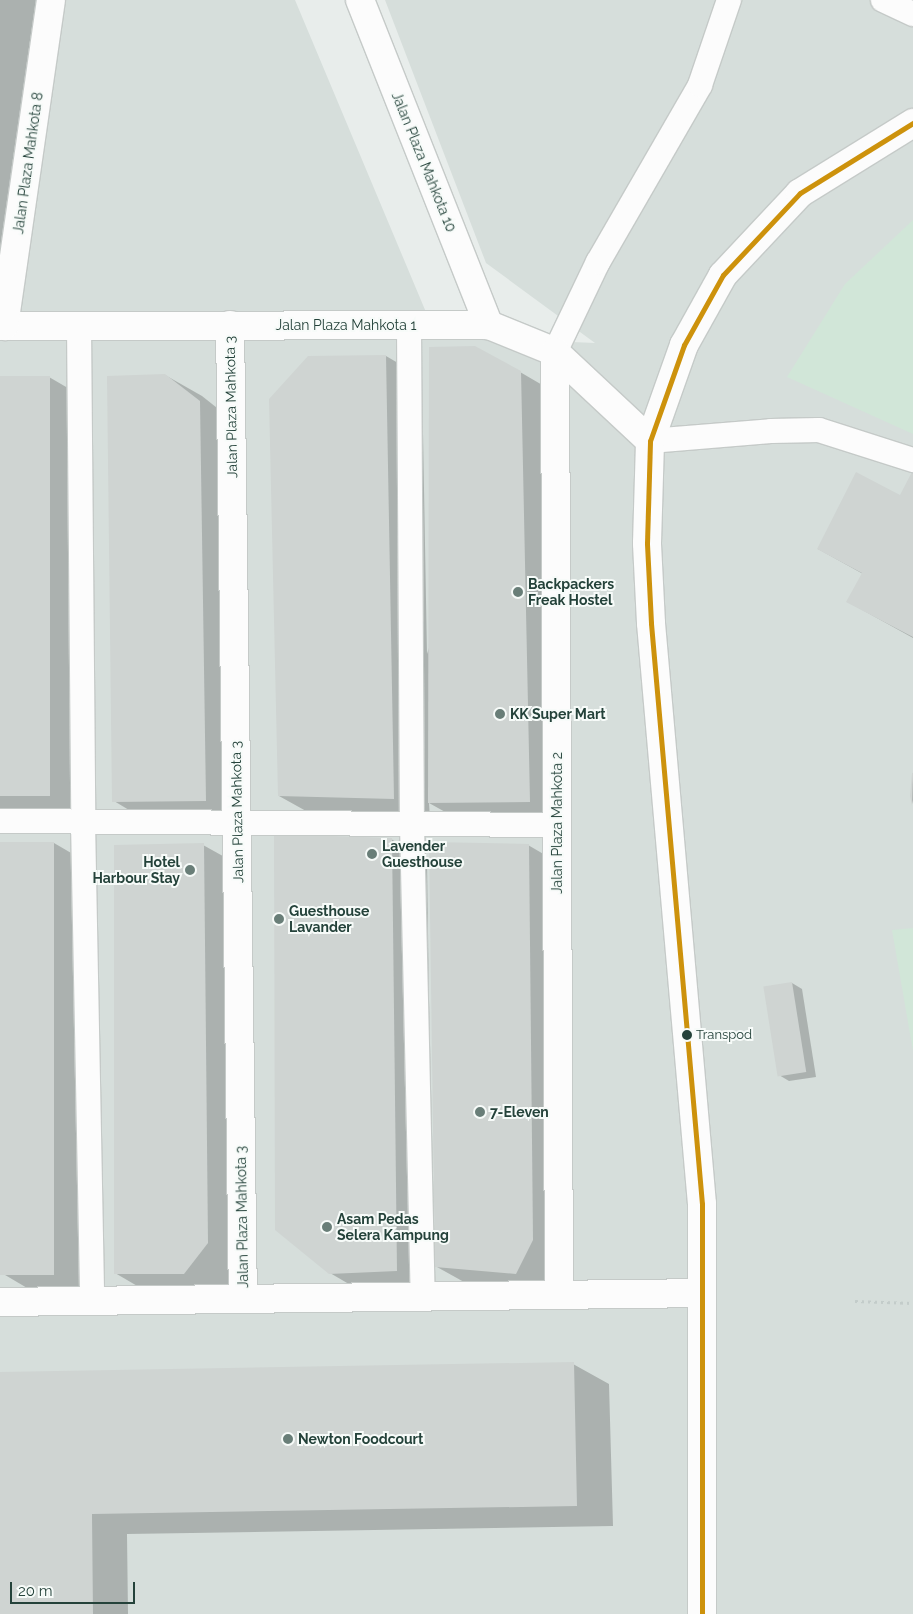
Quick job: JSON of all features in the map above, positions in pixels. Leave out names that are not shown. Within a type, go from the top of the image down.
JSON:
[{"type":"street","name":"Jalan Plaza Mahkota 8","points":[[2,326],[51,0]]},
{"type":"street","name":"Jalan Plaza Mahkota 10","points":[[360,0],[489,324]]},
{"type":"street","points":[[702,1614],[702,1204],[690,1041],[651,623],[647,543],[650,441],[684,345],[723,276],[800,193],[913,123]]},
{"type":"street","name":"Jalan Plaza Mahkota 1","points":[[2,326],[489,324],[555,352],[650,441]]},
{"type":"street","name":"Jalan Plaza Mahkota 3","points":[[230,325],[243,1299]]},
{"type":"street","name":"Jalan Plaza Mahkota 2","points":[[555,352],[559,1294]]},
{"type":"street","points":[[0,1302],[702,1293]]},
{"type":"lane","points":[[555,352],[598,262],[700,85],[729,0]]},
{"type":"lane","points":[[883,0],[913,14]]},
{"type":"lane","points":[[409,324],[412,824],[423,1296]]},
{"type":"lane","points":[[79,325],[83,821],[92,1300]]},
{"type":"lane","points":[[650,441],[771,431],[819,430],[913,460]]},
{"type":"lane","points":[[0,821],[557,825]]},
{"type":"path","points":[[855,1301],[913,1302]]},
{"type":"shaded area","points":[[0,0],[295,0],[436,336],[595,343],[486,263],[385,0],[913,0],[913,1614],[0,1614]]},
{"type":"green space","points":[[913,220],[913,434],[787,377],[845,284]]},
{"type":"green space","points":[[913,928],[913,1051],[892,930]]},
{"type":"building","points":[[475,346],[521,371],[530,802],[428,803],[429,347]]},
{"type":"building","points":[[386,355],[394,799],[278,796],[269,399],[308,356]]},
{"type":"building","points":[[165,374],[200,401],[206,801],[112,802],[107,376]]},
{"type":"building","points":[[0,376],[50,376],[50,796],[0,796]]},
{"type":"building","points":[[913,470],[913,637],[846,602],[862,573],[817,549],[856,472],[900,495]]},
{"type":"building","points":[[913,773],[912,806],[910,796]]},
{"type":"building","points":[[274,834],[392,838],[397,1271],[329,1274],[275,1230]]},
{"type":"building","points":[[0,842],[54,842],[54,1275],[0,1275]]},
{"type":"building","points":[[429,842],[529,844],[533,1240],[516,1274],[435,1267]]},
{"type":"building","points":[[204,843],[208,1243],[184,1274],[114,1274],[114,845]]},
{"type":"building","points":[[792,982],[806,1072],[778,1076],[763,987]]},
{"type":"building","name":"Newton Foodcourt","points":[[574,1362],[577,1506],[92,1514],[93,1614],[0,1614],[0,1372]]},
{"type":"transit line","points":[[702,1614],[702,1204],[651,623],[647,543],[650,441],[684,345],[723,275],[800,193],[913,123]]},
{"type":"place","name":"Backpackers Freak Hostel","points":[[518,592]]},
{"type":"place","name":"KK Super Mart","points":[[500,714]]},
{"type":"place","name":"Lavender Guesthouse","points":[[372,854]]},
{"type":"place","name":"Hotel Harbour Stay","points":[[190,870]]},
{"type":"place","name":"Guesthouse Lavander","points":[[279,919]]},
{"type":"place","name":"Transpod","points":[[687,1035]]},
{"type":"place","name":"7-Eleven","points":[[480,1112]]},
{"type":"place","name":"Asam Pedas Selera Kampung","points":[[327,1227]]},
{"type":"place","name":"Newton Foodcourt","points":[[288,1439]]}]
